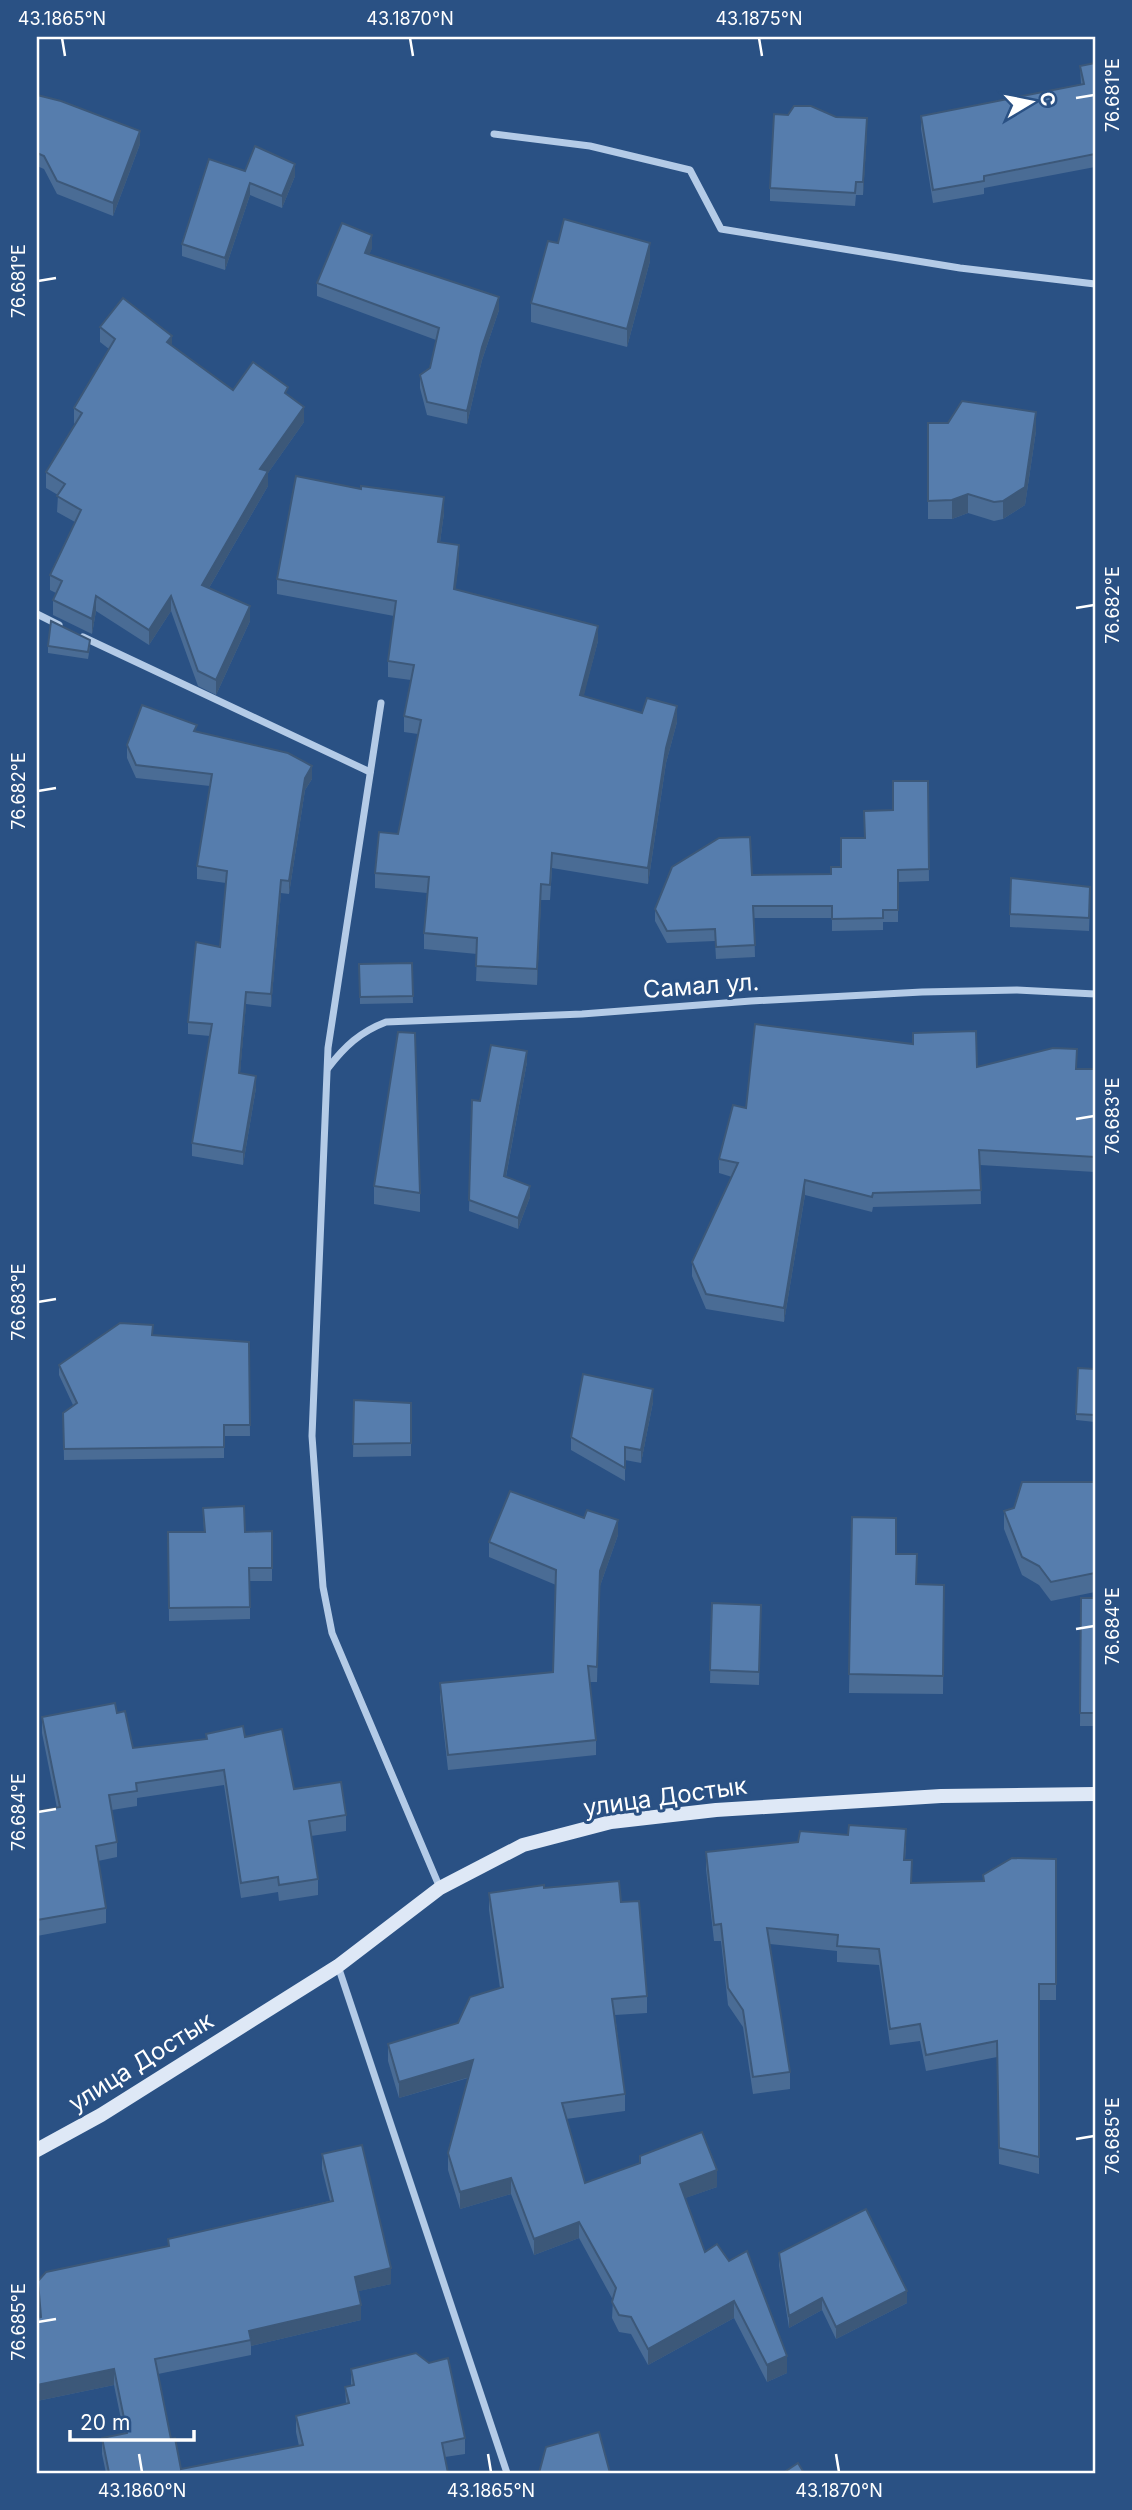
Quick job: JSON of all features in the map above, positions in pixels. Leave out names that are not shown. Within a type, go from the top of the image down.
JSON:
[{"type":"main road","name":"улица Достык","points":[[38,2146],[101,2115],[338,1966],[440,1888],[523,1845],[611,1822],[716,1810],[941,1796],[1095,1794]]},
{"type":"street","points":[[494,134],[590,146],[690,170],[721,229],[960,268],[1095,284]]},
{"type":"street","points":[[37,614],[235,711],[370,772]]},
{"type":"street","points":[[381,704],[328,1069],[312,1436],[323,1587],[332,1633],[356,1697],[440,1888]]},
{"type":"street","name":"Самал ул.","points":[[328,1069],[345,1046],[364,1031],[386,1021],[582,1014],[751,1000],[935,992],[1017,990],[1095,995]]},
{"type":"street","points":[[338,1966],[507,2473]]},
{"type":"building","points":[[1095,63],[1095,154],[984,176],[984,181],[933,190],[921,116],[1084,84],[1080,66]]},
{"type":"building","points":[[37,95],[61,101],[140,131],[113,203],[57,181],[44,156],[37,153]]},
{"type":"building","points":[[794,106],[811,106],[836,117],[867,118],[863,182],[856,182],[855,193],[770,188],[774,114],[788,115]]},
{"type":"building","points":[[255,146],[295,164],[282,196],[250,183],[225,258],[182,244],[209,159],[245,171]]},
{"type":"building","points":[[564,219],[650,243],[627,329],[531,303],[548,241],[558,243]]},
{"type":"building","points":[[342,223],[372,235],[365,253],[499,297],[482,347],[467,411],[427,402],[420,375],[430,368],[439,328],[317,283]]},
{"type":"building","points":[[123,298],[172,336],[167,342],[233,390],[253,362],[288,387],[285,393],[304,407],[260,469],[268,471],[202,585],[250,606],[216,680],[198,671],[171,596],[149,630],[96,596],[92,619],[53,600],[62,581],[50,575],[81,510],[57,496],[65,484],[46,472],[82,413],[74,408],[115,339],[100,327]]},
{"type":"building","points":[[962,401],[1036,412],[1025,487],[1003,501],[994,502],[968,494],[952,500],[928,501],[928,423],[948,423]]},
{"type":"building","points":[[296,476],[361,489],[361,486],[444,497],[438,542],[459,545],[454,589],[598,626],[580,695],[642,713],[647,698],[677,706],[666,748],[648,868],[552,853],[550,885],[541,884],[537,969],[476,966],[477,938],[424,933],[429,877],[375,873],[379,832],[398,834],[421,720],[404,716],[414,665],[388,661],[396,601],[277,579]]},
{"type":"building","points":[[51,621],[90,640],[88,652],[48,646]]},
{"type":"building","points":[[142,705],[197,725],[194,731],[288,753],[312,766],[305,778],[289,881],[281,880],[271,994],[246,992],[239,1073],[256,1076],[243,1152],[192,1143],[212,1024],[188,1022],[196,942],[220,947],[227,871],[197,866],[212,774],[136,765],[127,745]]},
{"type":"building","points":[[893,781],[928,781],[929,869],[898,870],[898,910],[883,910],[883,918],[832,919],[832,906],[753,906],[755,945],[716,947],[715,929],[667,931],[655,909],[672,867],[719,838],[750,837],[752,875],[831,874],[831,867],[841,867],[841,838],[865,838],[864,811],[893,810]]},
{"type":"building","points":[[1011,878],[1090,887],[1089,918],[1010,914]]},
{"type":"building","points":[[412,963],[413,996],[360,997],[359,964]]},
{"type":"building","points":[[755,1024],[913,1044],[913,1033],[976,1031],[977,1067],[1053,1048],[1077,1049],[1076,1069],[1095,1069],[1095,1157],[979,1150],[981,1190],[873,1193],[872,1197],[805,1180],[784,1308],[706,1294],[692,1262],[738,1163],[719,1159],[733,1105],[746,1108]]},
{"type":"building","points":[[398,1032],[415,1033],[420,1193],[374,1186]]},
{"type":"building","points":[[491,1045],[527,1051],[504,1176],[530,1186],[518,1218],[469,1200],[472,1100],[480,1101]]},
{"type":"building","points":[[120,1323],[153,1325],[152,1335],[249,1342],[250,1425],[224,1425],[224,1447],[64,1449],[63,1413],[77,1403],[59,1365]]},
{"type":"building","points":[[1078,1368],[1095,1369],[1095,1415],[1076,1414]]},
{"type":"building","points":[[583,1374],[653,1389],[641,1450],[625,1447],[625,1468],[571,1437]]},
{"type":"building","points":[[354,1400],[411,1403],[411,1443],[353,1444]]},
{"type":"building","points":[[1022,1482],[1095,1482],[1095,1573],[1051,1582],[1039,1566],[1022,1557],[1004,1511],[1014,1508]]},
{"type":"building","points":[[510,1491],[584,1518],[587,1510],[618,1520],[600,1571],[597,1667],[588,1666],[596,1740],[448,1755],[440,1683],[553,1672],[556,1570],[489,1542]]},
{"type":"building","points":[[244,1506],[245,1532],[272,1531],[272,1568],[249,1568],[250,1607],[169,1608],[168,1532],[205,1532],[203,1508]]},
{"type":"building","points":[[852,1517],[896,1518],[896,1554],[917,1554],[916,1584],[944,1585],[943,1676],[849,1674]]},
{"type":"building","points":[[1081,1598],[1095,1598],[1095,1713],[1080,1713]]},
{"type":"building","points":[[712,1603],[761,1605],[759,1672],[710,1670]]},
{"type":"building","points":[[115,1703],[117,1713],[125,1711],[133,1748],[207,1739],[206,1734],[243,1726],[245,1737],[282,1729],[294,1789],[341,1782],[346,1815],[309,1821],[318,1879],[279,1885],[278,1877],[241,1883],[224,1770],[136,1783],[137,1791],[109,1795],[117,1842],[96,1846],[106,1908],[37,1920],[37,1811],[60,1807],[42,1717]]},
{"type":"building","points":[[849,1825],[906,1829],[904,1860],[912,1860],[911,1883],[984,1881],[983,1875],[1012,1858],[1056,1859],[1056,1984],[1039,1984],[1039,2157],[999,2148],[997,2041],[926,2055],[920,2024],[890,2029],[879,1949],[837,1946],[838,1935],[767,1928],[790,2072],[753,2077],[743,2010],[728,1988],[721,1924],[714,1925],[706,1852],[798,1842],[800,1831],[848,1835]]},
{"type":"building","points":[[619,1881],[621,1902],[639,1901],[647,1996],[612,1999],[625,2094],[562,2103],[585,2183],[640,2163],[640,2156],[702,2132],[717,2170],[680,2184],[705,2252],[717,2244],[729,2261],[747,2251],[787,2356],[767,2365],[734,2301],[648,2349],[631,2317],[619,2315],[612,2302],[616,2288],[579,2222],[534,2239],[511,2178],[460,2192],[448,2153],[473,2060],[399,2082],[388,2044],[458,2023],[470,1997],[503,1987],[489,1893],[544,1885],[544,1888]]},
{"type":"building","points":[[362,2145],[391,2268],[355,2277],[361,2305],[249,2331],[251,2340],[155,2359],[171,2439],[175,2438],[181,2469],[303,2445],[296,2416],[349,2403],[345,2387],[354,2385],[351,2369],[416,2353],[429,2363],[448,2358],[465,2438],[442,2443],[448,2473],[109,2473],[102,2438],[127,2433],[114,2369],[37,2385],[37,2318],[41,2317],[38,2281],[46,2272],[169,2246],[168,2239],[333,2201],[322,2154]]},
{"type":"building","points":[[866,2209],[907,2291],[836,2327],[822,2298],[789,2316],[779,2253]]},
{"type":"building","points":[[599,2432],[610,2473],[539,2473],[546,2447]]},
{"type":"building","points":[[798,2463],[804,2473],[783,2473]]}]
